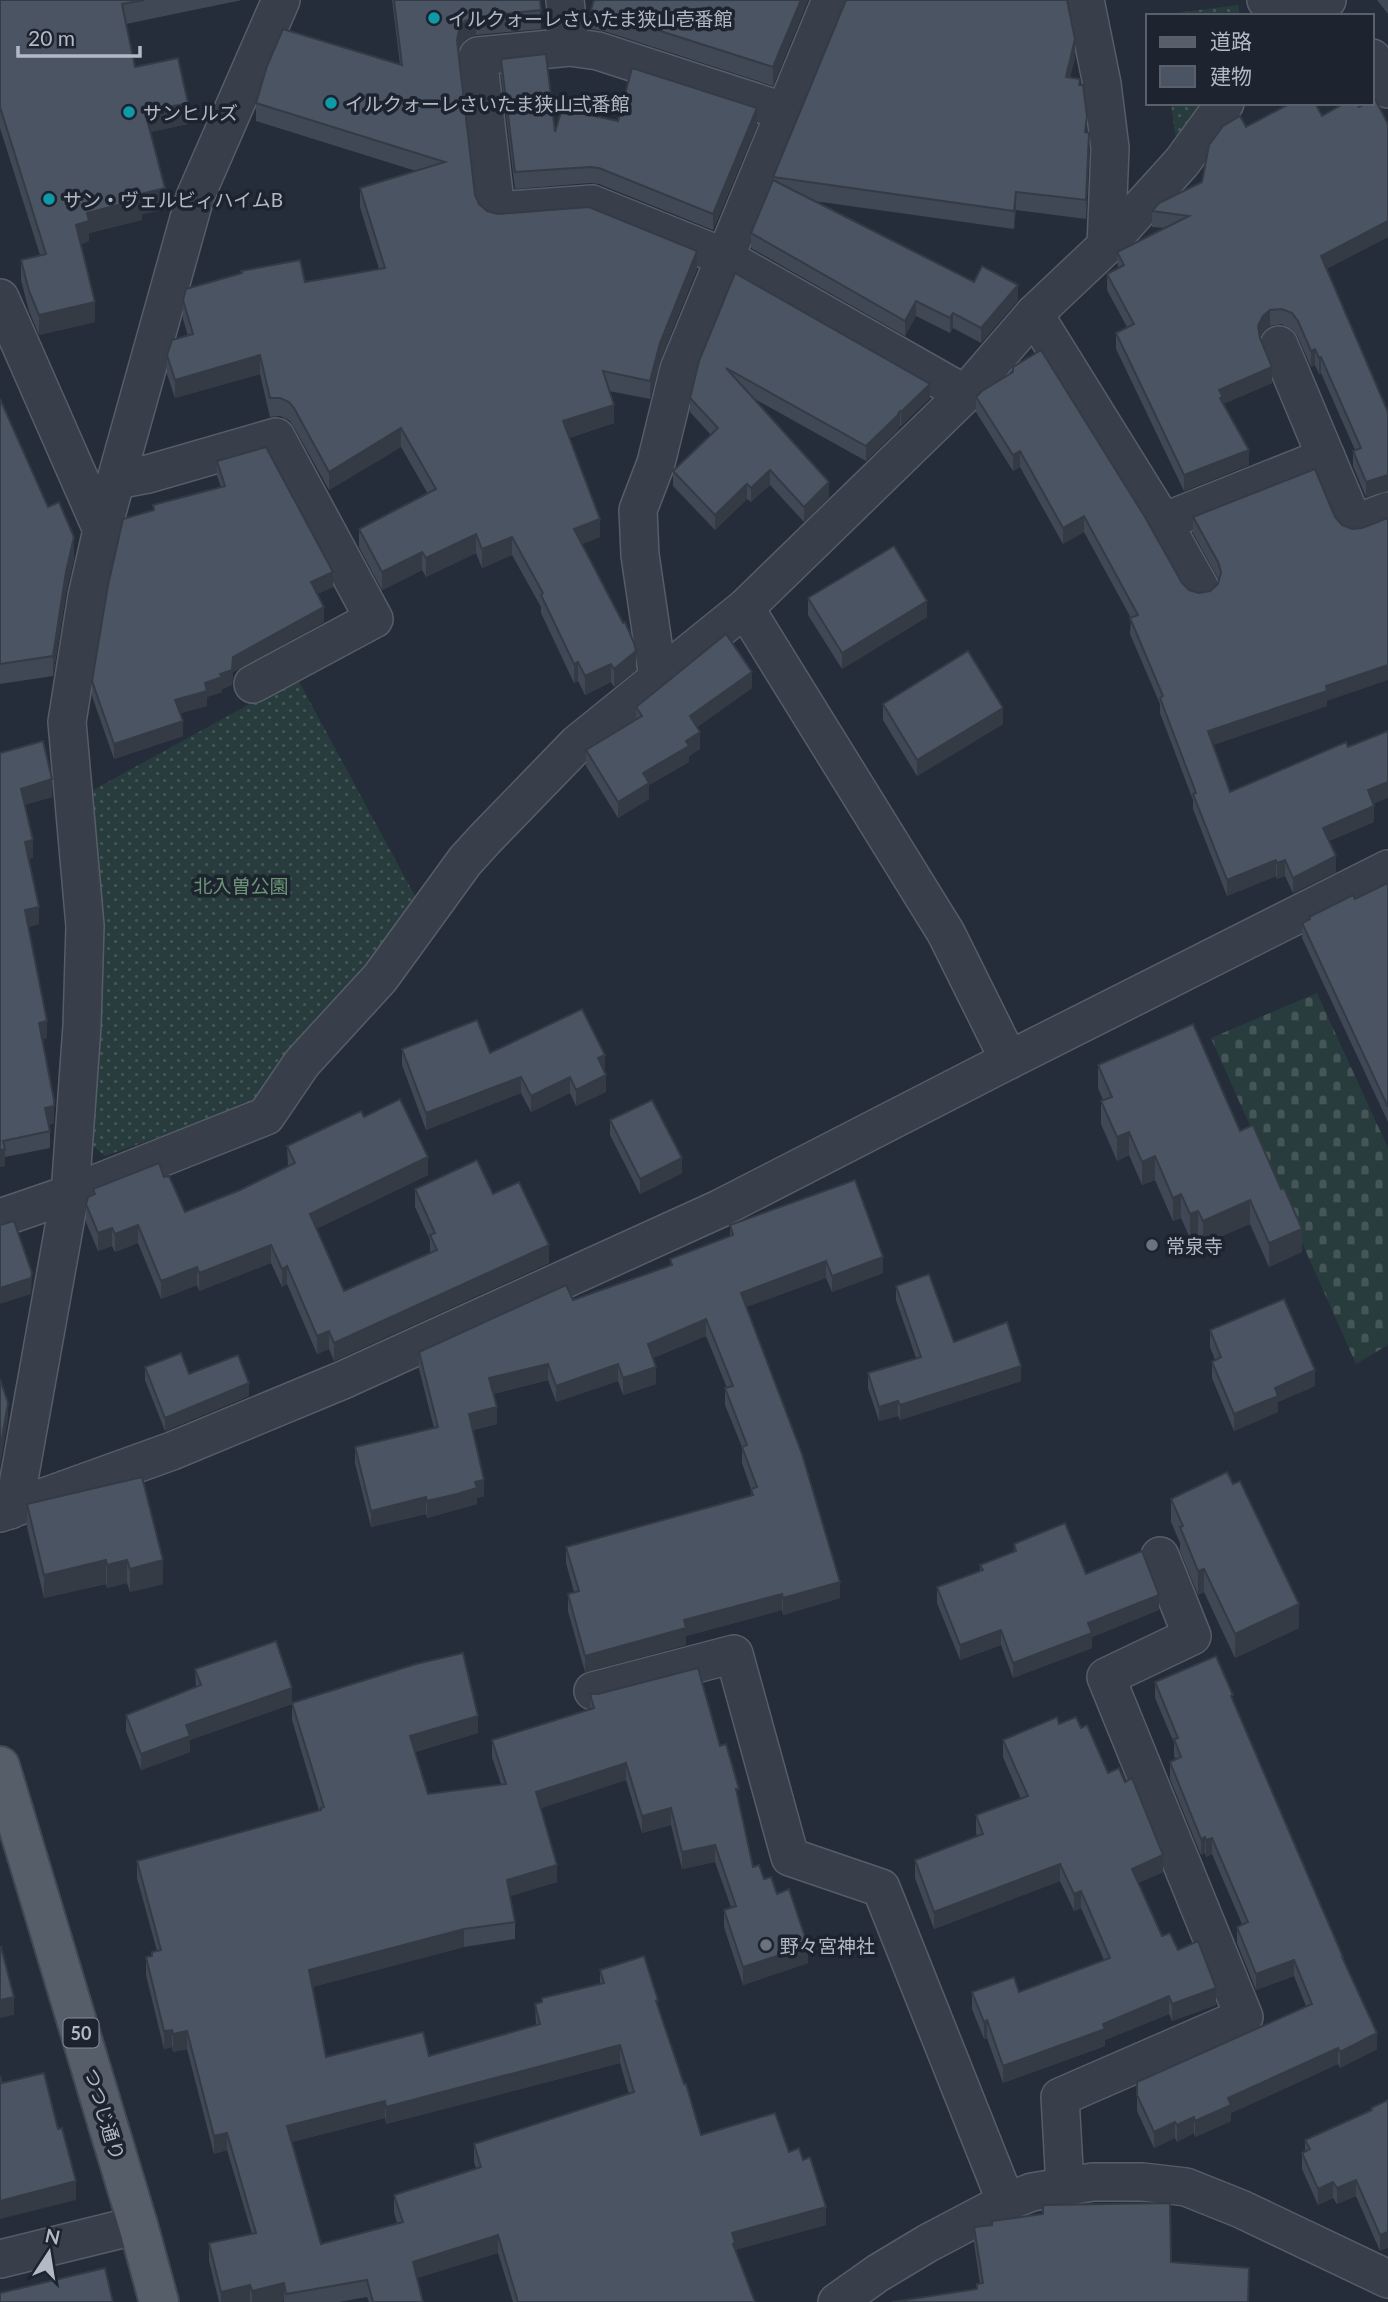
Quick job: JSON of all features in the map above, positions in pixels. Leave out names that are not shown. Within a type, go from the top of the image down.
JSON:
[{"type":"main road","name":"つつじ通り","points":[[0,1766],[159,2302]]},
{"type":"street","points":[[5,1511],[18,1485],[70,1194],[82,1026],[85,926],[67,722],[87,596],[102,530],[195,197],[281,0]]},
{"type":"street","points":[[565,0],[570,47]]},
{"type":"street","points":[[657,678],[640,555],[638,510],[656,463],[680,369],[831,0]]},
{"type":"street","points":[[1085,0],[1102,84],[1110,148],[1106,246]]},
{"type":"street","points":[[1266,0],[1287,14]]},
{"type":"street","points":[[1311,14],[1327,0]]},
{"type":"street","points":[[786,112],[598,51],[570,47],[478,56],[496,211],[592,204],[724,257],[965,394]]},
{"type":"street","points":[[1374,62],[1388,89]]},
{"type":"street","points":[[0,1218],[70,1194],[267,1116],[302,1063],[380,978],[478,846],[577,744],[745,608],[965,394],[1034,314],[1106,246],[1182,162],[1224,105]]},
{"type":"street","points":[[0,298],[102,530]]},
{"type":"street","points":[[1034,314],[1163,522],[1200,588]]},
{"type":"street","points":[[1279,345],[1354,524],[1388,512]]},
{"type":"street","points":[[116,480],[148,474],[276,437],[374,619],[253,684]]},
{"type":"street","points":[[1163,522],[1326,457]]},
{"type":"street","points":[[745,608],[946,933],[1009,1060]]},
{"type":"street","points":[[5,1511],[172,1451],[343,1380],[719,1209],[1388,869]]},
{"type":"street","points":[[1065,2186],[1060,2096],[1244,2017],[1106,1676],[1192,1636],[1160,1556]]},
{"type":"street","points":[[593,1691],[734,1654],[790,1857],[881,1888],[1006,2202]]},
{"type":"street","points":[[837,2302],[928,2243],[1006,2202],[1032,2192],[1093,2182],[1143,2182],[1186,2187],[1241,2209],[1388,2279]]},
{"type":"street","points":[[0,2259],[138,2225]]},
{"type":"green space","points":[[1238,5],[1240,14],[1168,14]]},
{"type":"green space","points":[[1171,105],[1207,105],[1183,139],[1175,135]]},
{"type":"green space","name":"北入曽公園","points":[[297,678],[416,898],[266,1093],[254,1103],[105,1156],[91,1144],[86,794]]},
{"type":"green space","points":[[1317,993],[1388,1148],[1388,1345],[1356,1364],[1211,1038]]},
{"type":"building","points":[[0,0],[144,0],[122,4],[135,67],[178,58],[188,103],[145,112],[165,188],[141,194],[142,199],[87,213],[89,221],[76,225],[95,302],[39,315],[21,260],[46,254],[0,107]]},
{"type":"building","points":[[394,0],[540,0],[541,10],[476,17],[465,21],[459,30],[457,40],[475,195],[479,204],[487,211],[498,214],[589,207],[697,251],[660,343],[650,381],[603,371],[614,405],[563,421],[600,519],[574,529],[623,623],[625,622],[636,651],[614,669],[611,664],[585,676],[578,662],[574,664],[541,595],[543,593],[512,537],[482,549],[476,534],[426,558],[422,552],[382,572],[359,529],[436,489],[401,428],[329,472],[294,408],[280,398],[270,398],[260,355],[175,380],[167,355],[172,340],[193,334],[183,300],[186,289],[242,273],[241,271],[300,260],[305,282],[385,268],[360,188],[445,162],[256,103],[267,66],[283,29],[402,65]]},
{"type":"building","points":[[594,0],[801,0],[773,67],[591,10]]},
{"type":"building","points":[[846,0],[1067,0],[1075,39],[1066,77],[1080,79],[1079,85],[1083,85],[1087,116],[1085,132],[1089,133],[1086,200],[1016,192],[1014,211],[773,177]]},
{"type":"building","points":[[546,54],[555,132],[562,109],[618,121],[632,68],[757,108],[713,214],[599,168],[515,172],[501,59]]},
{"type":"building","points":[[1374,99],[1388,124],[1388,221],[1321,256],[1388,412],[1388,475],[1366,482],[1353,451],[1361,448],[1321,357],[1319,358],[1315,349],[1311,351],[1292,313],[1282,309],[1270,310],[1258,326],[1272,367],[1219,390],[1223,397],[1220,398],[1249,450],[1184,475],[1116,333],[1134,324],[1107,274],[1124,265],[1117,252],[1189,216],[1152,211],[1159,203],[1202,182],[1209,145],[1223,126],[1240,116],[1246,127],[1287,105],[1316,105],[1322,116],[1341,105],[1374,105]]},
{"type":"building","points":[[773,180],[974,282],[982,266],[1018,285],[981,328],[953,313],[950,318],[916,301],[905,321],[751,233]]},
{"type":"building","points":[[735,273],[930,384],[866,446],[726,368],[829,482],[804,507],[770,470],[751,488],[747,484],[715,515],[673,471],[718,428],[690,398],[699,361]]},
{"type":"building","points":[[1041,350],[1145,517],[1182,583],[1189,590],[1199,593],[1210,591],[1218,584],[1221,572],[1193,517],[1315,469],[1335,517],[1342,525],[1352,529],[1362,528],[1388,518],[1388,665],[1326,686],[1327,691],[1208,731],[1230,792],[1346,742],[1348,747],[1388,731],[1388,782],[1368,790],[1374,806],[1323,828],[1336,856],[1293,878],[1285,860],[1277,863],[1276,860],[1227,880],[1193,794],[1196,793],[1160,698],[1163,696],[1130,618],[1138,615],[1084,516],[1063,528],[1020,451],[1013,455],[976,397],[1013,372],[1013,367]]},
{"type":"building","points":[[0,399],[48,507],[59,502],[74,537],[53,656],[0,664]]},
{"type":"building","points":[[266,447],[333,572],[311,582],[324,607],[233,657],[232,670],[205,683],[207,691],[175,700],[183,721],[114,744],[92,681],[108,585],[123,519],[154,510],[153,505],[225,486],[217,461]]},
{"type":"building","points":[[894,546],[927,601],[842,653],[808,598]]},
{"type":"building","points":[[726,634],[752,672],[690,716],[700,732],[686,741],[689,746],[643,773],[649,783],[618,802],[586,750],[642,716],[636,707]]},
{"type":"building","points":[[968,651],[1003,708],[917,760],[883,704]]},
{"type":"building","points":[[43,741],[52,779],[21,789],[33,840],[25,842],[39,907],[25,910],[47,1021],[39,1023],[54,1106],[45,1108],[50,1131],[3,1141],[5,1149],[0,1150],[0,753]]},
{"type":"building","points":[[1388,883],[1388,1107],[1302,923],[1353,895],[1355,899]]},
{"type":"building","points":[[582,1009],[605,1055],[598,1058],[606,1075],[576,1090],[570,1077],[531,1096],[521,1077],[426,1113],[402,1049],[477,1020],[490,1053]]},
{"type":"building","points":[[1193,1024],[1240,1131],[1253,1125],[1302,1229],[1269,1243],[1250,1200],[1203,1221],[1198,1211],[1190,1214],[1181,1194],[1173,1198],[1155,1156],[1142,1162],[1129,1132],[1117,1137],[1101,1101],[1112,1097],[1098,1065]]},
{"type":"building","points":[[400,1099],[428,1157],[310,1214],[344,1291],[437,1250],[430,1235],[435,1233],[415,1189],[477,1160],[493,1194],[519,1182],[549,1245],[334,1343],[329,1331],[317,1336],[287,1266],[282,1269],[271,1245],[199,1273],[197,1267],[161,1281],[138,1225],[115,1234],[112,1228],[98,1233],[86,1204],[88,1197],[95,1194],[93,1189],[159,1163],[164,1177],[169,1176],[185,1212],[240,1190],[295,1163],[287,1146],[361,1111],[364,1117]]},
{"type":"building","points":[[652,1100],[682,1158],[640,1179],[610,1120]]},
{"type":"building","points":[[855,1180],[883,1257],[832,1276],[826,1261],[741,1293],[802,1454],[840,1582],[684,1620],[686,1628],[585,1656],[568,1594],[579,1591],[566,1547],[753,1495],[751,1489],[757,1487],[742,1447],[747,1445],[725,1388],[733,1386],[706,1319],[648,1344],[656,1367],[623,1378],[618,1364],[556,1386],[548,1364],[489,1378],[497,1407],[469,1414],[484,1480],[475,1482],[477,1488],[427,1501],[426,1497],[371,1511],[355,1447],[438,1427],[419,1352],[566,1285],[573,1300],[672,1265],[670,1259],[733,1235],[730,1225]]},
{"type":"building","points":[[14,1221],[32,1273],[31,1278],[0,1288],[0,1225]]},
{"type":"building","points":[[929,1274],[954,1342],[1007,1322],[1021,1366],[900,1405],[898,1401],[879,1407],[868,1373],[921,1357],[896,1286]]},
{"type":"building","points":[[1284,1299],[1315,1370],[1275,1388],[1278,1396],[1234,1414],[1212,1362],[1221,1357],[1210,1330]]},
{"type":"building","points":[[181,1353],[189,1374],[238,1355],[249,1383],[165,1418],[145,1367]]},
{"type":"building","points":[[0,1379],[8,1403],[0,1450]]},
{"type":"building","points":[[1227,1472],[1233,1484],[1240,1481],[1299,1604],[1235,1634],[1204,1569],[1198,1571],[1171,1499]]},
{"type":"building","points":[[142,1477],[163,1560],[130,1569],[127,1560],[107,1565],[106,1560],[44,1575],[27,1504]]},
{"type":"building","points":[[1065,1523],[1086,1574],[1142,1551],[1159,1595],[1088,1623],[1092,1633],[1013,1663],[1001,1630],[960,1645],[937,1587],[983,1570],[980,1565],[1016,1551],[1014,1544]]},
{"type":"building","points":[[276,1641],[292,1688],[186,1725],[190,1736],[141,1754],[126,1715],[201,1685],[195,1669]]},
{"type":"building","points":[[463,1653],[478,1716],[410,1736],[428,1794],[506,1784],[492,1740],[594,1708],[590,1694],[698,1668],[720,1746],[726,1744],[739,1789],[736,1789],[753,1867],[759,1865],[764,1879],[771,1877],[777,1894],[789,1889],[808,1946],[743,1967],[724,1910],[736,1906],[715,1845],[682,1852],[671,1808],[642,1816],[626,1763],[536,1792],[557,1865],[507,1880],[515,1922],[464,1929],[309,1970],[326,2057],[423,2032],[429,2056],[540,2024],[535,2004],[542,2002],[542,1998],[604,1983],[600,1970],[644,1956],[658,2000],[656,2001],[701,2135],[775,2113],[789,2152],[799,2148],[803,2160],[810,2157],[826,2207],[732,2233],[733,2244],[755,2302],[518,2302],[498,2235],[413,2262],[423,2302],[373,2302],[367,2280],[286,2294],[284,2283],[252,2291],[250,2285],[221,2292],[209,2243],[256,2233],[227,2133],[214,2136],[187,2031],[173,2034],[172,2030],[164,2031],[146,1957],[161,1950],[137,1861],[321,1810],[324,1807],[292,1703],[416,1664]],"holes":[[[620,2045],[634,2092],[474,2144],[481,2167],[394,2195],[403,2222],[321,2244],[287,2126],[385,2101],[386,2107]]]},
{"type":"building","points":[[1216,1656],[1342,1957],[1377,2033],[1340,2052],[1338,2048],[1228,2098],[1231,2105],[1195,2121],[1194,2117],[1177,2125],[1175,2122],[1154,2132],[1137,2095],[1137,2082],[1312,2004],[1294,1960],[1256,1974],[1237,1927],[1248,1922],[1212,1838],[1201,1839],[1170,1762],[1181,1757],[1174,1739],[1178,1738],[1155,1682]]},
{"type":"building","points":[[1057,1717],[1059,1724],[1076,1717],[1081,1728],[1087,1725],[1108,1773],[1119,1768],[1125,1782],[1132,1778],[1163,1855],[1132,1869],[1162,1936],[1170,1933],[1178,1950],[1198,1941],[1216,1988],[1172,2004],[1169,1996],[1103,2024],[1105,2029],[1003,2066],[987,2020],[984,2022],[972,1992],[1014,1977],[1019,1992],[1110,1958],[1081,1891],[1074,1894],[1060,1864],[934,1912],[915,1860],[983,1834],[976,1815],[1028,1796],[1003,1740]]},
{"type":"building","points":[[0,1948],[14,1997],[0,2000]]},
{"type":"building","points":[[44,2073],[58,2129],[62,2128],[76,2181],[0,2201],[0,2076],[2,2083]]},
{"type":"building","points":[[1388,2100],[1388,2232],[1380,2235],[1356,2180],[1337,2188],[1333,2182],[1318,2189],[1302,2153],[1310,2149],[1305,2140]]},
{"type":"building","points":[[1170,2203],[1171,2262],[1249,2268],[1248,2302],[892,2302],[977,2289],[977,2284],[983,2283],[974,2227],[992,2225],[992,2221],[1043,2214],[1043,2205]]},
{"type":"building","points":[[105,2268],[113,2302],[0,2302],[0,2293]]},
{"type":"place","name":"イルクォーレさいたま狭山壱番館","points":[[434,18]]},
{"type":"place","name":"イルクォーレさいたま狭山弍番館","points":[[331,103]]},
{"type":"place","name":"サンヒルズ","points":[[129,112]]},
{"type":"place","name":"サン・ヴェルビィハイムB","points":[[49,199]]},
{"type":"place","name":"常泉寺","points":[[1152,1245]]},
{"type":"place","name":"野々宮神社","points":[[766,1945]]}]
